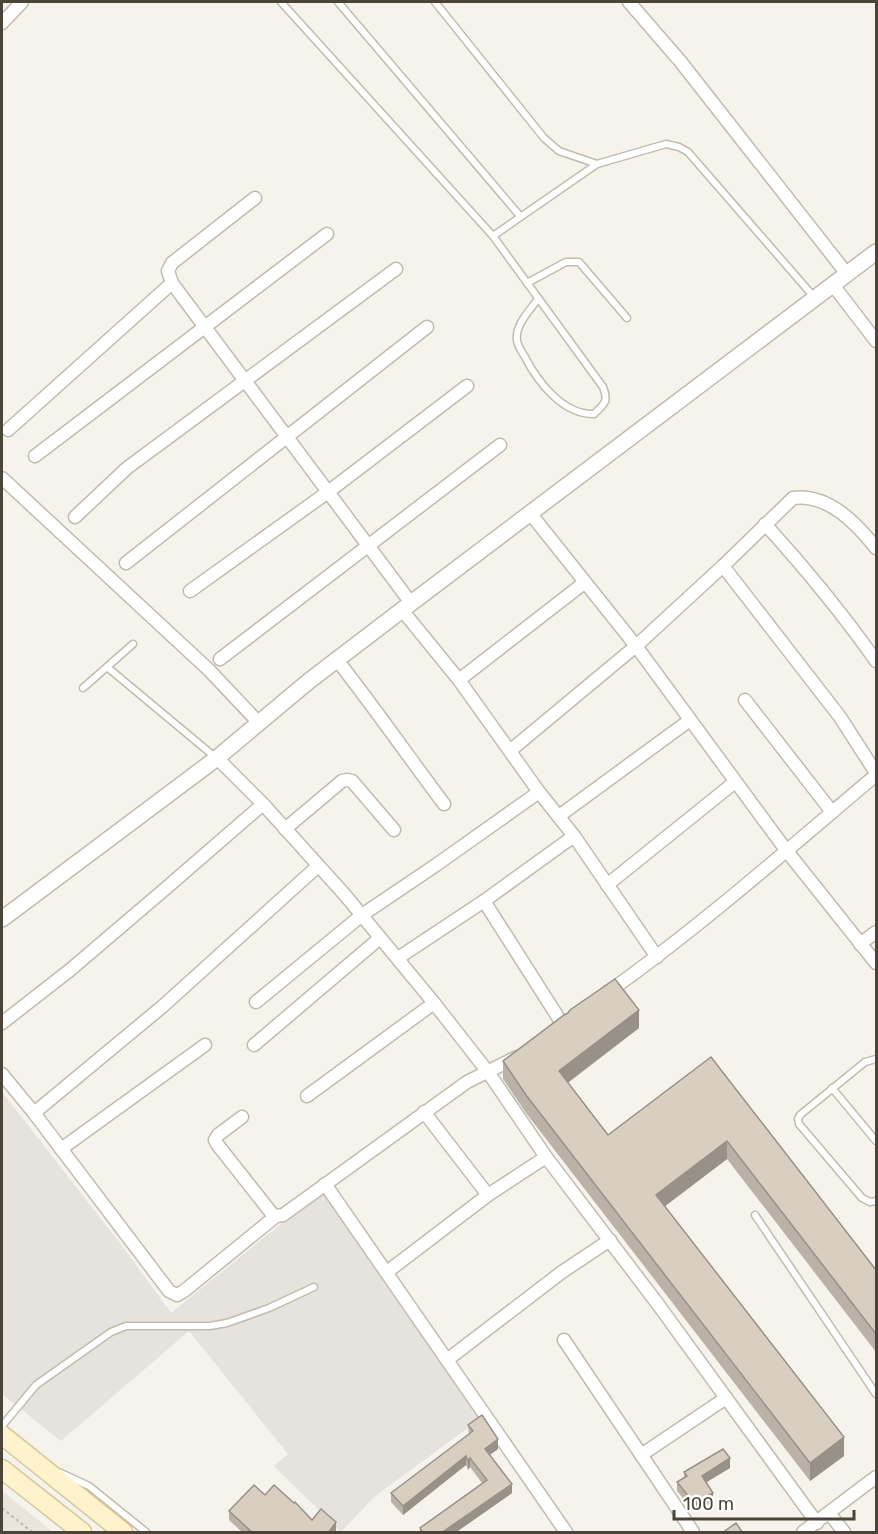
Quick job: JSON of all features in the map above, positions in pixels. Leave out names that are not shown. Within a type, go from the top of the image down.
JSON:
[{"type":"main road","points":[[2,1435],[123,1533]]},
{"type":"main road","points":[[2,1469],[82,1533]]},
{"type":"street","points":[[629,2],[680,61],[847,274]]},
{"type":"street","points":[[2,23],[16,4]]},
{"type":"street","points":[[255,198],[172,262],[168,271],[172,283],[369,547],[407,606],[539,792],[574,836],[657,957]]},
{"type":"street","points":[[35,456],[327,234]]},
{"type":"street","points":[[2,919],[217,758],[407,606],[876,252]]},
{"type":"street","points":[[75,517],[126,468],[396,269]]},
{"type":"street","points":[[8,430],[172,283]]},
{"type":"street","points":[[833,285],[876,341]]},
{"type":"street","points":[[126,562],[427,327]]},
{"type":"street","points":[[190,591],[328,492],[466,386]]},
{"type":"street","points":[[220,659],[500,446]]},
{"type":"street","points":[[2,478],[209,670],[259,723]]},
{"type":"street","points":[[511,750],[636,646],[794,498],[805,496],[828,505],[851,521],[876,549]]},
{"type":"street","points":[[530,513],[636,646],[786,850],[876,963]]},
{"type":"street","points":[[765,524],[833,603],[876,661]]},
{"type":"street","points":[[600,998],[657,957],[876,774],[840,717],[723,566]]},
{"type":"street","points":[[459,680],[584,583]]},
{"type":"street","points":[[337,660],[444,804]]},
{"type":"street","points":[[745,700],[832,812]]},
{"type":"street","points":[[559,816],[690,720]]},
{"type":"street","points":[[217,758],[263,804],[398,957],[488,1072],[546,1156],[817,1523]]},
{"type":"street","points":[[285,829],[342,781],[347,780],[352,781],[394,830]]},
{"type":"street","points":[[607,885],[735,782]]},
{"type":"street","points":[[256,1002],[362,915],[539,792]]},
{"type":"street","points":[[2,1023],[70,970],[263,804]]},
{"type":"street","points":[[398,957],[484,901],[574,836]]},
{"type":"street","points":[[34,1113],[163,1006],[318,867]]},
{"type":"street","points":[[484,901],[563,1025]]},
{"type":"street","points":[[860,944],[876,932]]},
{"type":"street","points":[[254,1046],[380,938]]},
{"type":"street","points":[[307,1096],[434,1003]]},
{"type":"street","points":[[61,1149],[205,1045]]},
{"type":"street","points":[[2,1074],[169,1291],[177,1295],[184,1292],[276,1216],[283,1215],[424,1112],[467,1082],[527,1050]]},
{"type":"street","points":[[424,1112],[488,1195]]},
{"type":"street","points":[[242,1117],[218,1135],[215,1140],[276,1216]]},
{"type":"street","points":[[387,1272],[488,1195],[546,1156]]},
{"type":"street","points":[[325,1184],[566,1533]]},
{"type":"street","points":[[447,1360],[562,1272],[609,1240]]},
{"type":"street","points":[[564,1340],[693,1533]]},
{"type":"street","points":[[641,1455],[726,1398]]},
{"type":"street","points":[[803,1533],[876,1477]]},
{"type":"street","points":[[830,1513],[844,1533]]},
{"type":"lane","points":[[281,2],[493,236],[603,387],[607,395],[605,403],[594,414],[579,412],[549,392],[532,371],[517,341],[522,321],[538,298]]},
{"type":"lane","points":[[338,2],[520,216]]},
{"type":"lane","points":[[435,2],[544,138],[559,151],[597,164]]},
{"type":"lane","points":[[493,236],[597,164],[666,144],[688,152],[815,298]]},
{"type":"lane","points":[[527,283],[566,262],[579,262],[627,318]]},
{"type":"lane","points":[[83,688],[133,644]]},
{"type":"lane","points":[[107,667],[217,758]]},
{"type":"lane","points":[[876,1059],[865,1062],[798,1119],[799,1124],[862,1198],[870,1202],[876,1201]]},
{"type":"lane","points":[[832,1088],[876,1141]]},
{"type":"lane","points":[[755,1215],[876,1394]]},
{"type":"lane","points":[[2,1426],[36,1385],[111,1332],[126,1326],[210,1326],[227,1323],[269,1308],[314,1287]]},
{"type":"lane","points":[[33,1460],[89,1486],[146,1533]]},
{"type":"path","points":[[2,1508],[32,1533]]},
{"type":"shaded area","points":[[2,1092],[123,1247],[171,1313],[323,1190],[480,1419],[374,1497],[341,1532],[274,1466],[288,1454],[189,1331],[61,1441],[2,1394]]},
{"type":"shaded area","points":[[2,1491],[53,1532],[2,1532]]},
{"type":"building","points":[[615,979],[639,1010],[559,1071],[608,1135],[711,1057],[876,1270],[876,1334],[727,1141],[656,1195],[844,1437],[810,1463],[526,1095],[503,1061]]},
{"type":"building","points":[[482,1415],[498,1439],[485,1449],[512,1484],[441,1533],[423,1533],[420,1528],[487,1480],[470,1458],[468,1461],[466,1456],[403,1506],[391,1493],[473,1431],[468,1425]]},
{"type":"building","points":[[723,1449],[730,1458],[702,1476],[713,1493],[694,1503],[677,1482],[687,1476],[684,1472]]},
{"type":"building","points":[[254,1485],[265,1495],[274,1485],[312,1520],[321,1509],[336,1522],[328,1533],[253,1533],[229,1511]]},
{"type":"building","points":[[736,1523],[743,1533],[722,1533]]}]
